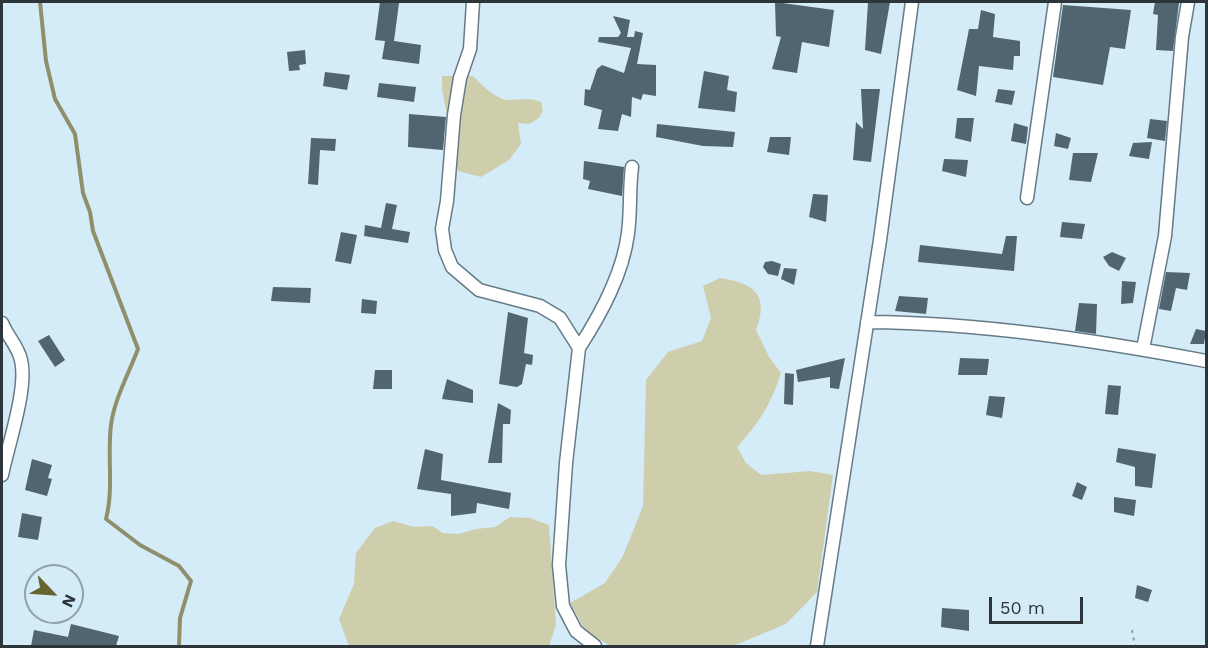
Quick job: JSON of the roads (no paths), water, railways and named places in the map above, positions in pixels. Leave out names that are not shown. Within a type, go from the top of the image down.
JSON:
[{"type":"street","points":[[473,2],[470,49],[460,78],[454,115],[447,201],[442,229],[445,250],[452,267],[479,290],[540,306],[560,318],[579,348]]},
{"type":"street","points":[[817,646],[867,322],[912,2]]},
{"type":"street","points":[[1027,198],[1055,2]]},
{"type":"street","points":[[1143,349],[1165,236],[1182,37],[1188,2]]},
{"type":"street","points":[[595,646],[576,631],[563,606],[559,565],[566,463],[579,348],[598,318],[624,255],[628,233],[628,196],[632,167]]},
{"type":"street","points":[[867,322],[935,323],[1047,334],[1206,361]]},
{"type":"street","points":[[2,323],[22,361],[22,381],[2,476]]},
{"type":"waterway","points":[[40,2],[46,61],[55,99],[75,134],[83,193],[90,212],[93,231],[138,349],[118,396],[111,425],[110,496],[106,519],[140,545],[179,566],[191,581],[180,618],[179,646]]}]
